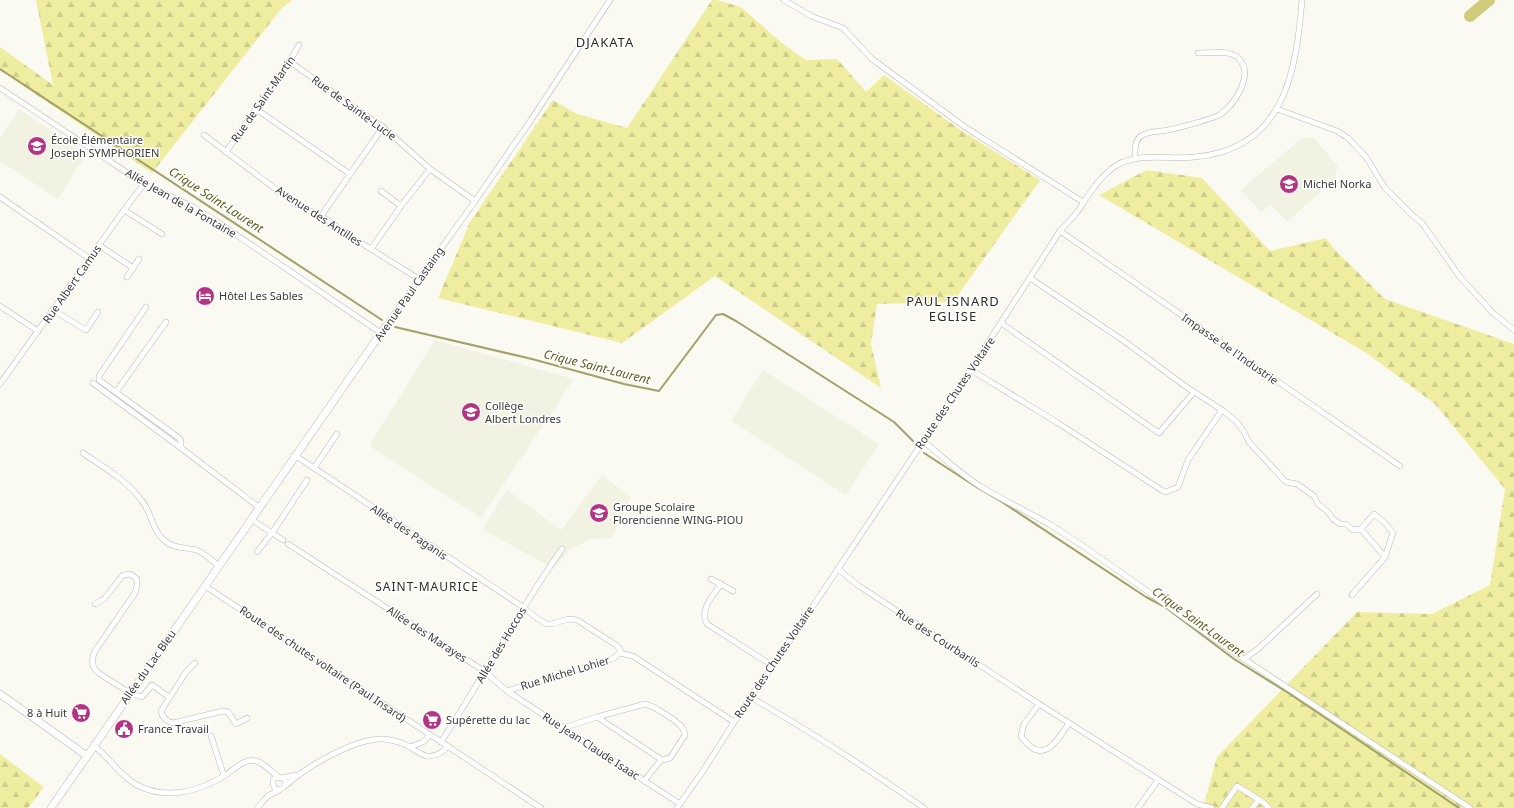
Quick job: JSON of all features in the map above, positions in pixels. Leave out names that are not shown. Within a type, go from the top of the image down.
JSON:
[{"type":"street","name":"Avenue Paul Castaing","points":[[205,586],[418,279],[475,201],[531,120],[610,0]]},
{"type":"street","points":[[784,0],[811,16],[843,28],[856,40],[872,59],[965,127],[1083,202]]},
{"type":"street","name":"Route des Chutes Voltaire","points":[[678,806],[705,768],[750,696],[773,666],[971,370],[1060,231],[1077,212],[1083,202],[1107,173],[1117,166],[1135,159],[1211,155],[1228,150],[1254,135],[1266,124],[1277,109],[1290,79],[1296,55],[1302,0]]},
{"type":"street","name":"Rue de Saint-Martin","points":[[226,152],[299,45]]},
{"type":"street","points":[[1135,159],[1135,146],[1139,137],[1146,133],[1194,124],[1220,114],[1237,97],[1243,85],[1246,72],[1239,59],[1233,54],[1198,53]]},
{"type":"street","name":"Rue de Sainte-Lucie","points":[[289,61],[383,127],[430,169],[475,201]]},
{"type":"street","name":"Allée Jean de la Fontaine","points":[[0,88],[144,184],[191,206],[216,221],[383,330]]},
{"type":"street","points":[[256,109],[350,174]]},
{"type":"street","points":[[1277,109],[1337,131],[1348,138],[1366,157],[1385,188],[1422,223],[1460,277],[1493,313],[1514,330]]},
{"type":"street","points":[[321,216],[383,127]]},
{"type":"street","name":"Avenue des Antilles","points":[[204,136],[297,205],[321,216],[418,279]]},
{"type":"street","points":[[371,249],[401,206],[430,169]]},
{"type":"street","name":"Rue Albert Camus","points":[[0,384],[144,184]]},
{"type":"street","points":[[381,191],[401,206]]},
{"type":"street","points":[[0,199],[90,259]]},
{"type":"street","points":[[124,210],[162,234]]},
{"type":"street","name":"Impasse de l'Industrie","points":[[1060,231],[1400,466]]},
{"type":"street","points":[[100,245],[133,268]]},
{"type":"street","points":[[127,277],[139,259]]},
{"type":"street","points":[[1030,278],[1124,341],[1194,392],[1236,420],[1249,442],[1286,482],[1297,484],[1314,496],[1318,504],[1340,524],[1346,524],[1353,530],[1360,529],[1374,514],[1385,523],[1393,533],[1385,557],[1352,595]]},
{"type":"street","points":[[0,306],[38,331]]},
{"type":"street","points":[[146,307],[99,376],[99,380],[179,438],[181,441],[181,448]]},
{"type":"street","points":[[53,310],[86,330],[98,312]]},
{"type":"street","points":[[116,392],[166,322]]},
{"type":"street","points":[[1001,323],[1159,433],[1194,392]]},
{"type":"street","points":[[971,370],[1058,423],[1166,492],[1178,487],[1188,460],[1222,410]]},
{"type":"street","points":[[92,383],[260,508]]},
{"type":"street","points":[[314,468],[337,434]]},
{"type":"street","points":[[923,441],[942,456],[952,467],[983,488],[1055,528],[1222,645],[1470,808]]},
{"type":"street","points":[[83,453],[126,484],[137,494],[149,511],[157,533],[164,541],[174,547],[200,551],[219,566]]},
{"type":"street","name":"Allée des Paganis","points":[[296,456],[523,607],[542,622],[552,624],[568,619],[577,620],[616,645],[619,648],[620,653]]},
{"type":"street","points":[[257,552],[272,533],[307,480]]},
{"type":"street","points":[[251,519],[282,540]]},
{"type":"street","points":[[1360,529],[1385,557]]},
{"type":"street","name":"Allée des Marayes","points":[[288,544],[484,671]]},
{"type":"street","name":"Allée des Hoccos","points":[[441,742],[523,607],[562,549]]},
{"type":"street","name":"Rue des Courbarils","points":[[838,569],[859,586],[1039,704],[1197,804],[1212,808]]},
{"type":"street","points":[[95,604],[104,599],[123,575],[130,574],[137,579],[135,593],[95,651],[92,661],[96,671],[130,693],[142,697],[152,685],[169,697]]},
{"type":"street","points":[[711,579],[733,591]]},
{"type":"street","points":[[721,584],[706,608],[705,616],[708,624],[773,666]]},
{"type":"street","name":"Allée du Lac Bleu","points":[[51,808],[205,586]]},
{"type":"street","name":"Route des chutes voltaire (Paul Insard)","points":[[205,586],[541,808]]},
{"type":"street","points":[[1244,659],[1258,649],[1317,594]]},
{"type":"street","points":[[620,653],[633,656],[734,722]]},
{"type":"street","name":"Rue Michel Lohier","points":[[507,691],[614,658],[620,653]]},
{"type":"street","points":[[195,663],[169,697],[161,711],[161,714],[168,722],[173,723],[223,711],[228,712],[236,724],[247,718]]},
{"type":"street","name":"Rue Jean Claude Isaac","points":[[484,671],[507,691],[644,781],[678,806]]},
{"type":"street","points":[[0,694],[87,756]]},
{"type":"street","points":[[750,696],[868,769],[924,808]]},
{"type":"street","points":[[1039,704],[1024,724],[1021,736],[1027,745],[1038,751],[1050,748],[1057,742],[1069,723]]},
{"type":"street","points":[[563,728],[597,717],[647,705],[652,706],[681,726],[684,731],[684,737],[670,758],[661,760],[597,717]]},
{"type":"street","points":[[410,747],[423,742],[430,735]]},
{"type":"street","points":[[211,736],[224,776]]},
{"type":"street","points":[[257,808],[268,796],[283,789],[298,774],[350,746],[372,740],[384,739],[398,742],[410,747],[418,753],[431,757],[440,754],[448,746]]},
{"type":"street","points":[[94,746],[106,755],[132,782],[152,791],[177,793],[188,792],[200,788],[224,776],[242,763],[250,760],[259,762],[281,777],[286,782],[285,786]]},
{"type":"street","points":[[644,781],[661,760]]},
{"type":"street","points":[[269,770],[274,787],[279,790]]},
{"type":"street","points":[[268,796],[275,778],[298,774]]},
{"type":"street","points":[[1138,808],[1158,780]]},
{"type":"street","points":[[1222,808],[1237,786],[1269,808]]},
{"type":"street","points":[[1252,808],[1259,800]]},
{"type":"shaded area","name":"École Élémentaire Joseph SYMPHORIEN","points":[[19,109],[86,154],[58,199],[0,161],[0,138]]},
{"type":"shaded area","name":"Michel Norka","points":[[1302,138],[1314,138],[1338,166],[1335,176],[1336,178],[1287,222],[1270,204],[1261,212],[1241,190]]},
{"type":"shaded area","name":"Collège Albert Londres","points":[[435,340],[574,379],[481,518],[369,446]]},
{"type":"shaded area","points":[[763,370],[879,444],[846,495],[731,421]]},
{"type":"shaded area","name":"Groupe Scolaire Florencienne WING-PIOU","points":[[602,475],[631,497],[612,538],[588,540],[568,551],[554,569],[482,529],[507,490],[561,530]]},
{"type":"green space","points":[[36,0],[292,0],[281,9],[152,173],[0,70],[0,47],[53,85]]},
{"type":"green space","points":[[712,0],[741,7],[783,44],[806,60],[837,59],[866,92],[884,75],[959,129],[1040,180],[953,302],[877,304],[871,344],[881,388],[715,276],[622,343],[438,298],[470,222],[553,100],[577,114],[627,128]]},
{"type":"green space","points":[[1147,170],[1202,178],[1270,251],[1326,238],[1334,249],[1385,299],[1514,344],[1514,808],[1203,808],[1217,757],[1357,612],[1432,614],[1490,585],[1505,489],[1435,404],[1368,354],[1099,195]]},
{"type":"green space","points":[[0,754],[44,787],[28,808],[0,808]]},
{"type":"waterway","points":[[1470,16],[1489,0]]},
{"type":"waterway","name":"Crique Saint-Laurent","points":[[0,69],[382,320]]},
{"type":"waterway","name":"Crique Saint-Laurent","points":[[395,327],[532,359],[624,384],[659,391],[716,315],[723,314],[894,422],[913,441]]},
{"type":"waterway","name":"Crique Saint-Laurent","points":[[924,453],[1002,502],[1146,597],[1165,607],[1234,659],[1290,694],[1459,808]]},
{"type":"place","name":"École Élémentaire Joseph SYMPHORIEN","points":[[37,146]]},
{"type":"place","name":"Michel Norka","points":[[1289,184]]},
{"type":"place","name":"Hôtel Les Sables","points":[[205,296]]},
{"type":"place","name":"Collège Albert Londres","points":[[471,412]]},
{"type":"place","name":"Groupe Scolaire Florencienne WING-PIOU","points":[[599,513]]},
{"type":"place","name":"8 à Huit","points":[[81,713]]},
{"type":"place","name":"Supérette du lac","points":[[432,720]]},
{"type":"place","name":"France Travail","points":[[124,729]]},
{"type":"district","name":"DJAKATA","points":[[605,42]]},
{"type":"district","name":"PAUL ISNARD EGLISE","points":[[953,308]]},
{"type":"district","name":"SAINT-MAURICE","points":[[427,587]]}]
